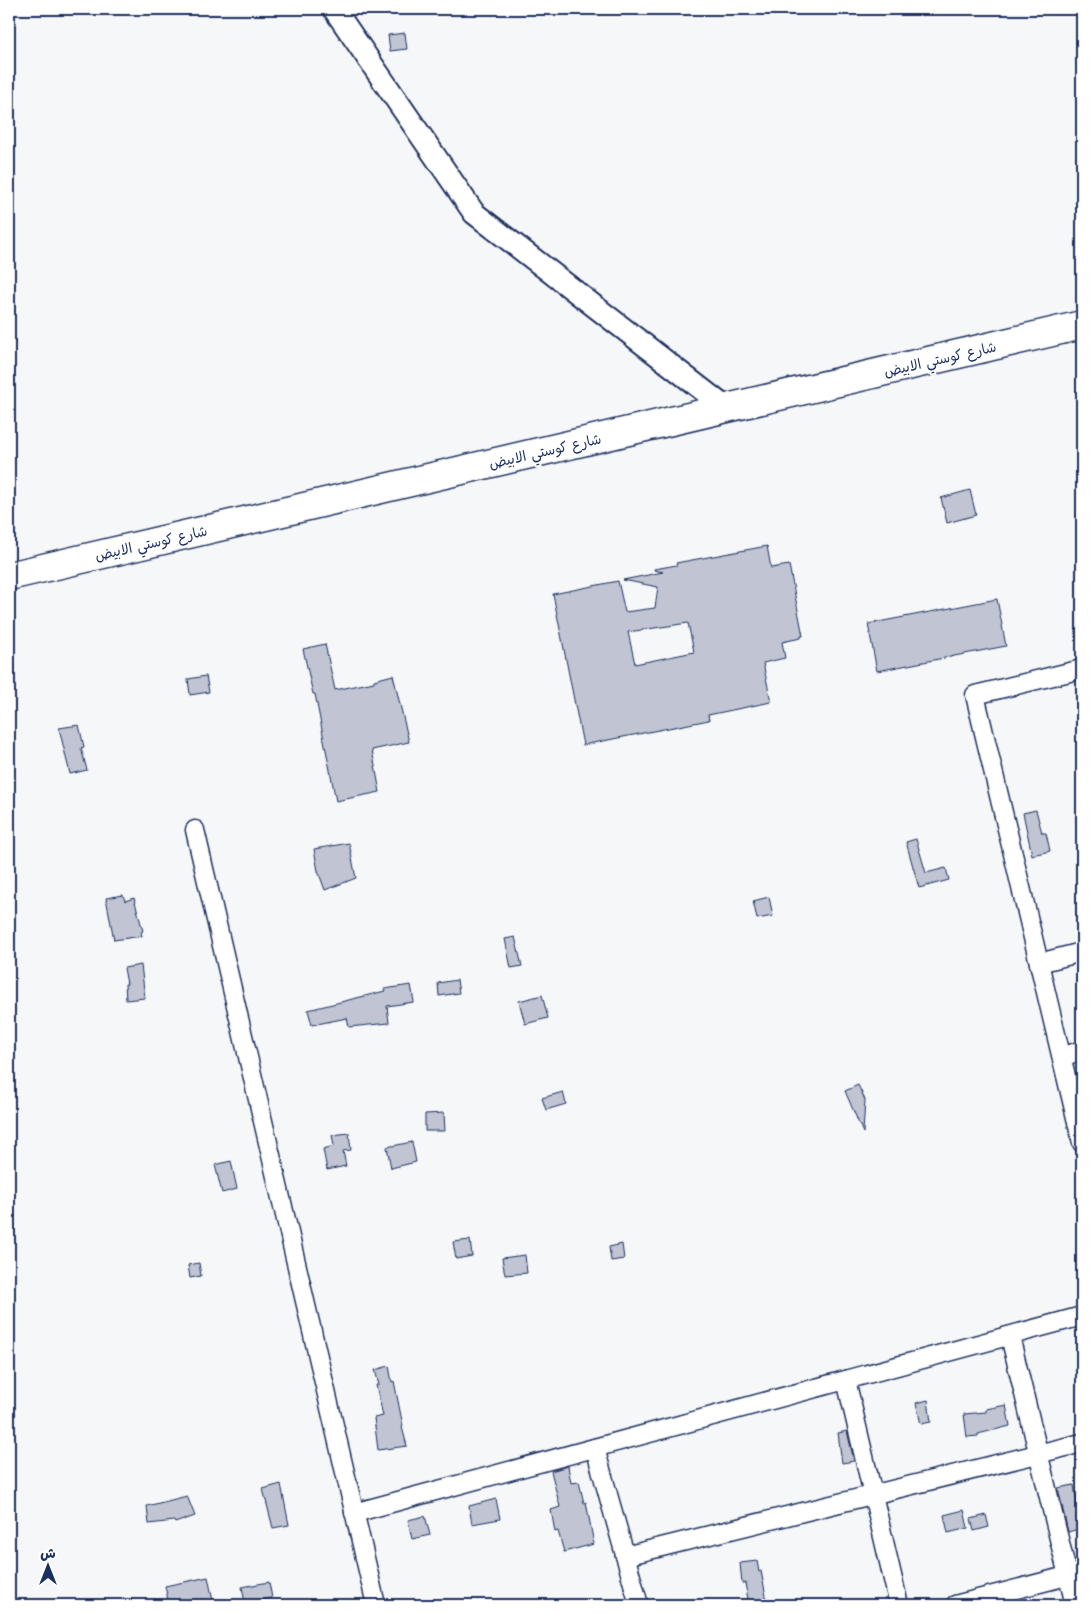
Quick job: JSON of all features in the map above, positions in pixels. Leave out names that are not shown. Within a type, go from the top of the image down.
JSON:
[{"type":"highway","name":"شارع كوستي الابيض","points":[[9,576],[1082,325]]},
{"type":"street","points":[[334,9],[474,213],[726,408]]},
{"type":"street","points":[[1082,669],[975,695],[1082,1143]]},
{"type":"street","points":[[195,830],[376,1605]]},
{"type":"street","points":[[1039,963],[1082,952]]},
{"type":"street","points":[[1062,1057],[1082,1050]]},
{"type":"street","points":[[354,1513],[1082,1316]]},
{"type":"street","points":[[1010,1336],[1038,1454],[1075,1574],[1075,1605]]},
{"type":"street","points":[[846,1380],[899,1605]]},
{"type":"street","points":[[625,1556],[1082,1443]]},
{"type":"street","points":[[594,1448],[640,1605]]},
{"type":"street","points":[[955,1605],[1075,1574]]},
{"type":"building","points":[[405,33],[407,49],[390,51],[388,35]]},
{"type":"building","points":[[970,490],[976,515],[947,523],[941,498]]},
{"type":"building","points":[[767,546],[771,568],[789,565],[803,636],[782,642],[785,658],[763,663],[771,702],[708,715],[709,720],[583,745],[553,594],[618,581],[625,612],[655,608],[658,587],[623,580],[663,572],[654,569],[677,565],[676,563]],"holes":[[[688,623],[694,652],[635,664],[628,632]]]},
{"type":"building","points":[[997,599],[1006,646],[877,671],[868,624]]},
{"type":"building","points":[[325,644],[335,690],[374,682],[374,680],[393,675],[409,742],[372,750],[380,792],[336,801],[315,694],[313,694],[303,649]]},
{"type":"building","points":[[206,676],[209,692],[190,695],[188,679]]},
{"type":"building","points":[[79,725],[84,747],[81,748],[87,770],[70,774],[59,728]]},
{"type":"building","points":[[1036,810],[1042,833],[1046,833],[1050,851],[1032,855],[1023,813]]},
{"type":"building","points":[[916,839],[926,873],[946,868],[949,880],[919,888],[906,842]]},
{"type":"building","points":[[349,843],[356,878],[325,890],[318,871],[314,849]]},
{"type":"building","points":[[123,895],[125,901],[134,898],[143,931],[141,932],[142,936],[114,940],[106,898]]},
{"type":"building","points":[[769,897],[773,916],[757,919],[753,901]]},
{"type":"building","points":[[515,937],[522,966],[511,968],[505,939]]},
{"type":"building","points":[[141,965],[145,998],[126,1000],[125,984],[127,984],[124,968]]},
{"type":"building","points":[[457,980],[459,993],[439,996],[438,983]]},
{"type":"building","points":[[411,985],[414,1002],[387,1006],[389,1023],[349,1027],[347,1018],[312,1025],[308,1010],[385,991],[384,989]]},
{"type":"building","points":[[542,995],[548,1018],[525,1024],[519,1001]]},
{"type":"building","points":[[858,1085],[865,1100],[863,1133],[845,1091]]},
{"type":"building","points":[[563,1092],[566,1104],[546,1110],[542,1098]]},
{"type":"building","points":[[444,1113],[445,1131],[425,1131],[425,1114]]},
{"type":"building","points":[[349,1133],[351,1150],[343,1151],[346,1166],[327,1170],[323,1149],[334,1146],[332,1135]]},
{"type":"building","points":[[412,1142],[416,1162],[391,1168],[387,1147]]},
{"type":"building","points":[[231,1161],[237,1189],[222,1193],[215,1165]]},
{"type":"building","points":[[470,1240],[472,1256],[456,1259],[453,1242]]},
{"type":"building","points":[[622,1244],[624,1259],[611,1261],[609,1247]]},
{"type":"building","points":[[525,1255],[527,1273],[505,1275],[502,1258]]},
{"type":"building","points":[[199,1263],[201,1276],[190,1278],[188,1265]]},
{"type":"building","points":[[389,1366],[392,1382],[394,1381],[407,1446],[378,1450],[374,1418],[383,1416],[376,1385],[379,1385],[375,1370]]},
{"type":"building","points":[[928,1400],[931,1422],[921,1424],[916,1403]]},
{"type":"building","points":[[1006,1405],[1010,1426],[978,1434],[978,1436],[967,1437],[964,1414],[986,1412],[986,1409]]},
{"type":"building","points":[[847,1431],[854,1461],[842,1463],[838,1433]]},
{"type":"building","points":[[568,1466],[571,1483],[579,1482],[584,1503],[586,1502],[594,1544],[564,1552],[558,1531],[555,1532],[551,1510],[560,1507],[551,1471]]},
{"type":"building","points":[[281,1484],[289,1525],[273,1528],[263,1489]]},
{"type":"building","points":[[1074,1485],[1082,1528],[1068,1532],[1058,1488]]},
{"type":"building","points":[[187,1496],[195,1516],[175,1523],[174,1521],[149,1524],[147,1506]]},
{"type":"building","points":[[496,1499],[500,1519],[472,1524],[469,1506]]},
{"type":"building","points":[[964,1510],[968,1528],[948,1533],[944,1515]]},
{"type":"building","points":[[986,1515],[989,1527],[974,1531],[971,1519]]},
{"type":"building","points":[[425,1516],[430,1535],[412,1539],[408,1520]]},
{"type":"building","points":[[757,1561],[767,1601],[749,1605],[745,1583],[742,1584],[740,1563]]},
{"type":"building","points":[[208,1577],[213,1601],[169,1605],[165,1586]]},
{"type":"building","points":[[269,1582],[272,1598],[245,1603],[242,1587]]}]
